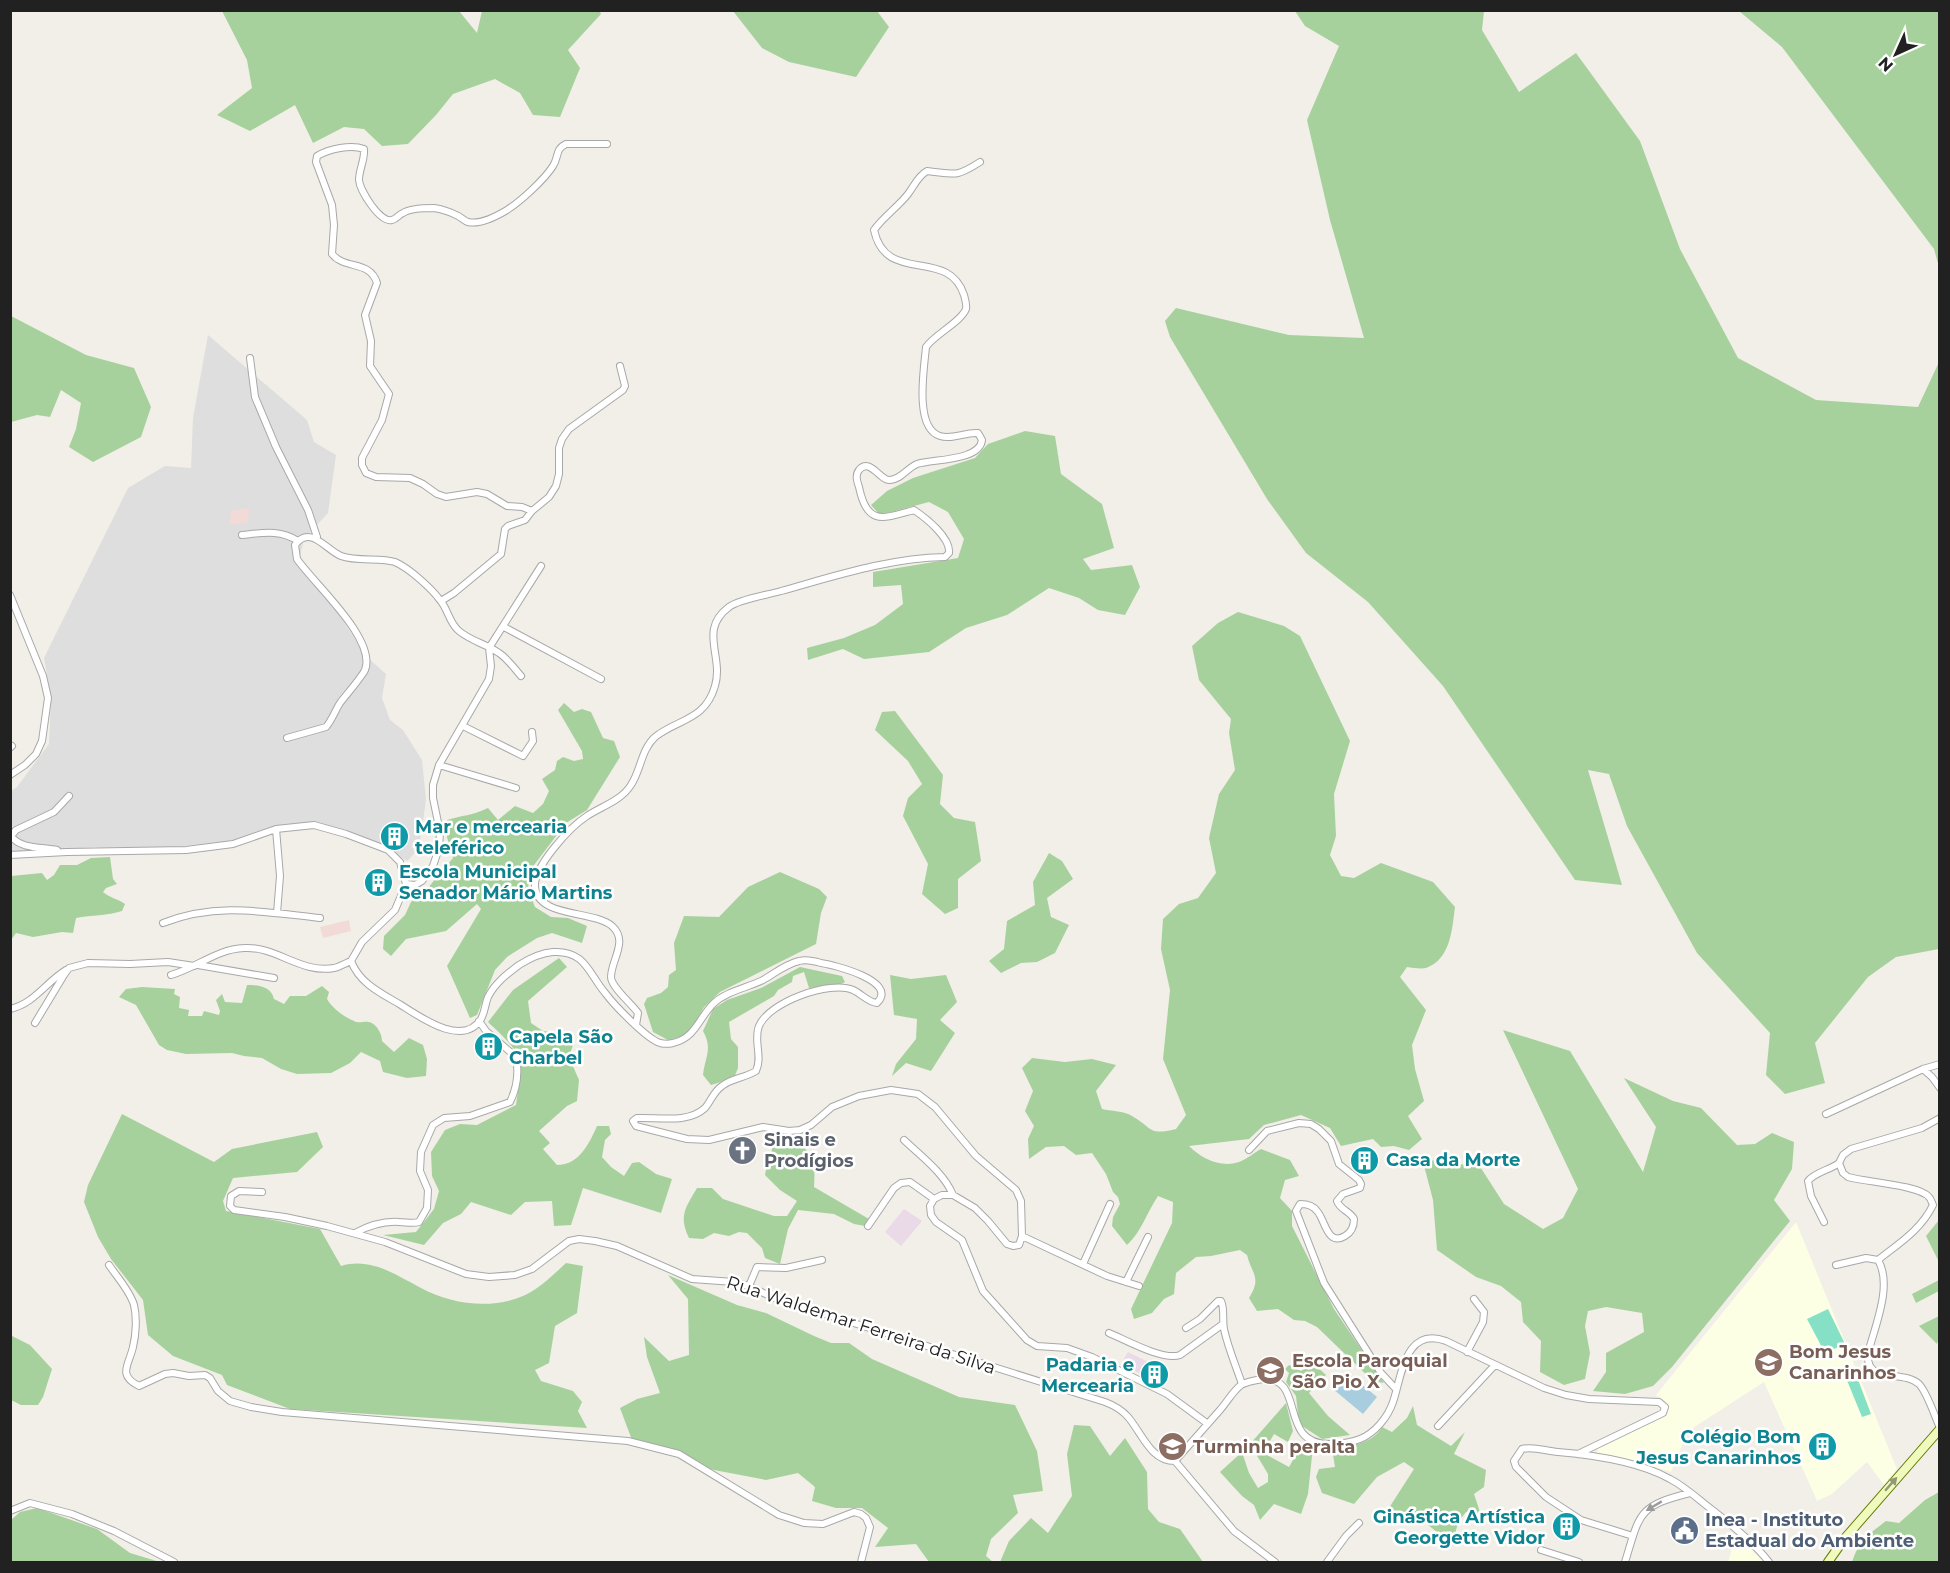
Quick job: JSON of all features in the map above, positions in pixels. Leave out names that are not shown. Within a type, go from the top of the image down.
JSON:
[{"type":"main road","points":[[1828,1563],[1845,1538],[1940,1428]]},
{"type":"street","points":[[532,511],[522,507],[507,506],[487,494],[477,492],[447,497],[437,494],[410,478],[376,477],[366,472],[362,465],[362,458],[382,420],[389,394],[370,366],[371,341],[366,310],[377,286],[376,279],[366,268],[343,262],[332,254],[334,225],[332,205],[316,162],[317,156],[324,152],[357,146],[364,149],[364,160],[359,179],[361,188],[383,218],[389,221],[394,220],[403,212],[435,208],[456,214],[468,222],[478,222],[507,210],[526,195],[555,165],[560,147],[566,144],[607,144]]},
{"type":"street","points":[[636,1024],[638,1013],[611,978],[620,944],[617,933],[612,926],[597,919],[557,910],[543,902],[535,890],[535,877],[559,842],[585,818],[616,801],[626,792],[632,784],[644,751],[655,738],[693,717],[709,700],[716,685],[717,665],[712,629],[717,618],[731,605],[904,559],[945,557],[950,554],[947,540],[914,510],[891,517],[880,517],[871,513],[863,504],[856,476],[863,467],[868,467],[886,480],[892,480],[918,464],[962,456],[982,445],[978,433],[951,437],[939,436],[929,430],[923,411],[926,347],[966,309],[961,286],[942,270],[930,266],[906,264],[890,257],[876,240],[874,230],[881,219],[907,196],[921,174],[927,171],[962,173],[980,162]]},
{"type":"street","points":[[250,358],[255,397],[276,447],[308,510],[317,537],[328,549],[342,556],[393,561],[412,573],[441,601],[448,617],[457,629],[499,653],[521,676]]},
{"type":"street","points":[[441,601],[501,554],[505,529],[525,520],[549,497],[556,486],[559,474],[561,439],[569,429],[623,390],[625,386],[620,366]]},
{"type":"street","points":[[242,535],[279,532],[288,534],[298,541]]},
{"type":"street","points":[[287,738],[326,727],[363,674],[367,657],[350,623],[297,559],[295,545],[298,541],[317,537]]},
{"type":"street","points":[[406,884],[415,885],[429,874],[439,848],[440,832],[433,798],[433,785],[439,765],[489,679],[491,666],[489,648],[541,566]]},
{"type":"street","points":[[10,595],[44,676],[48,698],[42,741],[36,754],[10,776]]},
{"type":"street","points":[[504,627],[602,679]]},
{"type":"street","points":[[463,726],[524,756],[533,741],[532,732]]},
{"type":"street","points":[[439,765],[516,788]]},
{"type":"street","points":[[66,852],[27,846],[16,842],[11,836],[16,830],[54,812],[69,796]]},
{"type":"street","points":[[10,855],[186,850],[233,844],[276,829],[314,825],[388,850],[400,862],[406,884],[395,910],[362,942],[351,961],[334,968],[307,968],[279,955],[247,947],[230,949],[187,971],[171,975]]},
{"type":"street","points":[[276,829],[280,876],[277,913]]},
{"type":"street","points":[[163,923],[215,909],[320,918]]},
{"type":"street","points":[[351,961],[362,981],[440,1028],[453,1031],[466,1030],[479,1021],[489,996],[503,977],[530,958],[556,951],[570,954],[582,960],[590,968],[605,993],[636,1024],[659,1043],[665,1044],[684,1039],[699,1024],[706,1011],[723,996],[762,980],[788,965],[801,960],[847,968],[872,980],[882,993],[882,998],[878,1003],[871,1003],[853,990],[829,988],[811,992],[770,1011],[760,1024],[756,1035],[759,1052],[759,1065],[756,1071],[719,1088],[704,1109],[696,1114],[672,1119],[637,1118],[633,1121],[636,1126],[687,1138],[709,1140],[763,1127],[789,1131],[800,1130],[811,1125],[832,1107],[845,1101],[891,1090],[918,1094],[935,1107],[976,1156],[1016,1190],[1021,1201],[1022,1236],[1019,1245],[1006,1244],[975,1208],[953,1195],[945,1181],[904,1140]]},
{"type":"street","points":[[10,1009],[25,1005],[59,974],[69,968],[88,963],[168,962],[274,978]]},
{"type":"street","points":[[36,1023],[69,968]]},
{"type":"street","points":[[354,1233],[366,1227],[397,1221],[419,1222],[428,1208],[428,1190],[420,1171],[421,1152],[433,1125],[444,1118],[470,1116],[510,1102],[516,1091],[518,1075],[516,1057],[486,1031],[479,1021]]},
{"type":"street","points":[[1826,1114],[1923,1069],[1940,1064]]},
{"type":"street","points":[[1923,1069],[1940,1088]]},
{"type":"street","points":[[1824,1222],[1811,1196],[1808,1181],[1814,1175],[1829,1170],[1839,1163],[1843,1155],[1851,1149],[1922,1128],[1940,1118]]},
{"type":"street","points":[[1249,1150],[1267,1131],[1299,1123],[1311,1124],[1326,1134],[1331,1141],[1339,1164],[1359,1180],[1360,1188],[1339,1196],[1337,1201],[1338,1206],[1351,1214],[1354,1219],[1351,1230],[1342,1238],[1331,1235],[1326,1230],[1317,1210],[1311,1206],[1300,1204],[1296,1211],[1324,1283],[1381,1373],[1396,1389]]},
{"type":"street","points":[[1836,1265],[1866,1258],[1878,1260],[1916,1230],[1928,1217],[1933,1205],[1928,1195],[1915,1189],[1848,1177],[1843,1173],[1839,1163]]},
{"type":"street","points":[[868,1226],[894,1188],[900,1183],[910,1182],[934,1199]]},
{"type":"street","name":"Rua Waldemar Ferreira da Silva","points":[[262,1192],[239,1191],[231,1196],[230,1206],[234,1210],[285,1217],[354,1233],[385,1242],[466,1274],[489,1277],[515,1275],[532,1269],[569,1241],[579,1239],[617,1246],[692,1279],[734,1281],[774,1298],[1116,1406],[1128,1416],[1152,1451],[1160,1457],[1175,1461]]},
{"type":"street","points":[[953,1195],[942,1195],[934,1199],[930,1206],[931,1215],[936,1222],[962,1240],[983,1291],[1027,1340],[1037,1346],[1067,1348],[1092,1357],[1167,1394],[1208,1424]]},
{"type":"street","points":[[1083,1264],[1110,1204]]},
{"type":"street","points":[[1022,1236],[1107,1276],[1139,1286]]},
{"type":"street","points":[[1126,1282],[1148,1237]]},
{"type":"street","points":[[748,1286],[757,1267],[786,1268],[822,1260]]},
{"type":"street","points":[[1878,1260],[1883,1269],[1885,1284],[1868,1353],[1868,1364],[1874,1372],[1909,1379],[1919,1384],[1940,1428]]},
{"type":"street","points":[[109,1265],[134,1305],[135,1338],[125,1367],[126,1375],[131,1382],[139,1386],[172,1373],[189,1376],[205,1375],[230,1401],[251,1407],[282,1412],[628,1441],[669,1451],[679,1454],[779,1515],[804,1523],[823,1524],[854,1512],[861,1514],[866,1518],[870,1527],[861,1563]]},
{"type":"street","points":[[1467,1352],[1483,1322],[1484,1312],[1474,1299]]},
{"type":"street","points":[[1186,1328],[1200,1319],[1218,1301],[1221,1301],[1224,1306],[1223,1324],[1242,1384]]},
{"type":"street","points":[[1109,1333],[1162,1355],[1173,1357],[1180,1355],[1223,1324]]},
{"type":"street","points":[[1275,1563],[1234,1531],[1175,1461],[1242,1384],[1272,1379],[1289,1395],[1299,1431],[1313,1442],[1343,1443],[1370,1434],[1385,1417],[1392,1404],[1411,1349],[1423,1339],[1438,1339],[1566,1395],[1589,1399],[1659,1401],[1665,1407],[1663,1413],[1578,1454]]},
{"type":"street","points":[[1438,1426],[1495,1365]]},
{"type":"street","points":[[1633,1536],[1581,1520],[1546,1497],[1516,1467],[1514,1461],[1522,1449],[1578,1454],[1647,1468],[1673,1480],[1743,1534],[1769,1563]]},
{"type":"street","points":[[1625,1563],[1640,1517],[1646,1510],[1655,1504],[1690,1493]]},
{"type":"street","points":[[10,1511],[30,1503],[72,1514],[114,1531],[174,1563]]},
{"type":"street","points":[[1327,1563],[1339,1545],[1359,1523]]},
{"type":"street","points":[[1541,1550],[1579,1563]]},
{"type":"shaded area","points":[[208,335],[307,420],[314,442],[336,455],[328,513],[304,539],[299,561],[367,657],[386,674],[382,698],[390,720],[403,730],[422,760],[426,800],[419,849],[407,861],[389,849],[317,822],[270,827],[236,840],[155,849],[93,847],[11,854],[11,791],[17,787],[49,744],[51,698],[44,658],[128,488],[165,466],[191,468],[193,418]]},
{"type":"shaded area","points":[[249,508],[248,522],[230,525],[231,511]]},
{"type":"shaded area","points":[[349,920],[351,931],[323,938],[320,927]]},
{"type":"shaded area","points":[[904,1209],[922,1221],[901,1246],[885,1232]]},
{"type":"shaded area","name":"Bom Jesus Canarinhos","points":[[1796,1222],[1897,1469],[1884,1485],[1867,1462],[1832,1494],[1817,1501],[1764,1382],[1693,1428],[1685,1438],[1671,1472],[1639,1462],[1597,1454],[1598,1448],[1667,1415],[1669,1407],[1656,1395]]},
{"type":"shaded area","points":[[1128,1352],[1152,1364],[1145,1376],[1121,1364]]},
{"type":"shaded area","name":"Escola Paroquial São Pio X","points":[[1263,1359],[1285,1375],[1279,1383],[1257,1367]]},
{"type":"shaded area","points":[[1736,1536],[1752,1550],[1764,1562],[1728,1562]]},
{"type":"green space","points":[[599,10],[601,14],[568,50],[580,68],[560,117],[533,115],[520,93],[495,79],[453,94],[408,144],[382,146],[364,129],[344,127],[313,143],[295,105],[250,131],[217,115],[252,88],[247,60],[222,11],[459,11],[477,33],[482,11]]},
{"type":"green space","points":[[733,11],[877,11],[889,27],[856,77],[789,62],[762,48]]},
{"type":"green space","points":[[1295,11],[1484,11],[1482,30],[1519,92],[1576,53],[1640,141],[1680,249],[1738,358],[1816,400],[1918,407],[1939,362],[1939,949],[1896,957],[1868,977],[1815,1043],[1825,1083],[1785,1094],[1766,1075],[1770,1033],[1697,953],[1627,826],[1609,774],[1588,770],[1622,885],[1575,880],[1443,686],[1368,602],[1306,553],[1267,499],[1170,337],[1165,321],[1176,308],[1289,335],[1364,338],[1330,220],[1307,120],[1339,46],[1305,26]]},
{"type":"green space","points":[[1739,11],[1939,11],[1939,267],[1934,249],[1782,47]]},
{"type":"green space","points":[[11,316],[86,355],[134,368],[151,407],[141,437],[93,462],[69,447],[76,429],[81,403],[61,390],[50,417],[37,415],[11,422]]},
{"type":"green space","points":[[1025,431],[1055,436],[1061,474],[1102,504],[1114,548],[1083,559],[1091,570],[1132,565],[1140,587],[1125,615],[1098,610],[1079,598],[1049,588],[1007,615],[966,628],[929,652],[864,659],[843,649],[808,660],[807,648],[844,638],[875,625],[903,604],[901,585],[873,587],[873,572],[958,558],[964,539],[948,512],[929,502],[880,515],[871,505],[887,491],[913,478],[975,458],[988,444]]},
{"type":"green space","points":[[1238,612],[1284,626],[1300,636],[1350,741],[1334,794],[1336,836],[1330,855],[1341,876],[1354,878],[1381,863],[1433,882],[1455,907],[1449,942],[1441,958],[1426,968],[1407,967],[1400,977],[1426,1010],[1412,1045],[1415,1069],[1424,1101],[1408,1116],[1422,1139],[1409,1150],[1394,1146],[1381,1147],[1373,1139],[1341,1146],[1330,1128],[1301,1115],[1264,1125],[1249,1139],[1189,1146],[1212,1161],[1225,1164],[1239,1162],[1261,1149],[1290,1160],[1299,1176],[1285,1180],[1280,1198],[1292,1211],[1292,1226],[1334,1309],[1384,1383],[1373,1381],[1317,1327],[1305,1321],[1294,1320],[1278,1309],[1257,1311],[1249,1298],[1255,1285],[1255,1276],[1247,1255],[1240,1250],[1196,1257],[1176,1273],[1174,1294],[1164,1299],[1152,1313],[1134,1319],[1131,1309],[1172,1223],[1173,1202],[1158,1196],[1140,1228],[1127,1245],[1112,1226],[1113,1217],[1120,1204],[1118,1197],[1092,1153],[1076,1155],[1064,1146],[1046,1147],[1029,1159],[1028,1139],[1034,1126],[1025,1111],[1033,1091],[1022,1068],[1032,1058],[1065,1062],[1092,1059],[1116,1065],[1096,1091],[1102,1109],[1129,1114],[1151,1130],[1160,1132],[1176,1129],[1186,1115],[1163,1059],[1170,990],[1161,949],[1163,919],[1179,904],[1198,898],[1216,873],[1209,838],[1219,794],[1235,770],[1229,733],[1231,719],[1199,680],[1192,646],[1218,623]]},
{"type":"green space","points":[[564,703],[574,712],[582,709],[591,712],[603,738],[614,741],[620,757],[587,810],[566,823],[531,869],[528,889],[535,907],[551,917],[568,918],[587,926],[582,943],[552,933],[537,938],[507,957],[495,970],[477,1015],[470,1018],[447,966],[481,909],[477,904],[446,931],[406,939],[391,956],[383,949],[384,936],[405,915],[411,902],[427,889],[453,858],[447,837],[447,820],[488,808],[498,820],[515,806],[533,813],[543,804],[549,791],[542,779],[555,770],[557,761],[563,757],[574,761],[583,759],[582,751],[558,710]]},
{"type":"green space","points":[[895,711],[943,775],[940,804],[954,818],[975,822],[981,861],[958,879],[958,908],[945,914],[922,894],[928,864],[903,816],[908,798],[922,784],[908,761],[875,730],[882,712]]},
{"type":"green space","points":[[1049,853],[1062,861],[1073,879],[1047,898],[1051,917],[1069,925],[1055,953],[1037,962],[1021,963],[1001,973],[989,961],[1004,949],[1007,921],[1035,905],[1033,882]]},
{"type":"green space","points":[[110,857],[113,879],[117,884],[106,888],[103,892],[125,904],[122,911],[76,918],[73,933],[62,932],[33,937],[16,933],[11,940],[11,876],[42,873],[47,880],[54,875],[60,865],[77,865],[91,858]]},
{"type":"green space","points":[[780,872],[819,889],[827,897],[821,913],[816,944],[720,992],[704,1007],[692,1029],[684,1036],[668,1040],[653,1032],[644,1004],[647,998],[661,993],[668,987],[669,975],[676,970],[674,943],[684,916],[719,917],[748,887]]},
{"type":"green space","points":[[559,958],[567,967],[528,1001],[531,1023],[543,1031],[561,1033],[573,1045],[569,1057],[579,1080],[577,1101],[567,1106],[539,1131],[550,1143],[543,1149],[557,1165],[565,1164],[582,1152],[597,1126],[609,1126],[611,1134],[605,1140],[602,1157],[611,1167],[624,1176],[632,1163],[639,1162],[656,1174],[672,1179],[661,1213],[583,1188],[571,1225],[554,1226],[552,1201],[525,1202],[511,1215],[471,1202],[461,1214],[443,1223],[424,1245],[383,1235],[416,1232],[434,1209],[439,1191],[432,1176],[431,1152],[445,1130],[460,1124],[477,1125],[516,1105],[520,1076],[518,1058],[509,1043],[488,1022],[513,990]]},
{"type":"green space","points":[[800,967],[842,976],[845,982],[839,985],[809,988],[804,972],[793,976],[792,982],[778,990],[774,996],[729,1022],[731,1039],[738,1047],[738,1068],[734,1078],[711,1085],[703,1075],[708,1043],[703,1031],[713,1009],[727,1000],[761,988]]},
{"type":"green space","points":[[890,975],[911,979],[946,975],[957,1002],[940,1020],[955,1033],[931,1071],[906,1063],[892,1076],[896,1064],[916,1039],[917,1019],[894,1015]]},
{"type":"green space","points":[[247,985],[267,989],[274,999],[284,1004],[290,996],[306,996],[322,986],[329,992],[327,999],[335,1009],[356,1022],[369,1022],[377,1027],[382,1041],[394,1052],[409,1038],[423,1045],[427,1059],[426,1076],[407,1078],[383,1072],[380,1061],[361,1052],[350,1063],[331,1073],[297,1074],[281,1069],[262,1058],[232,1053],[186,1054],[167,1050],[159,1045],[136,1005],[119,997],[126,989],[142,987],[175,989],[174,994],[180,997],[179,1008],[189,1010],[188,1016],[202,1016],[204,1011],[219,1015],[216,1000],[222,994],[225,1002],[242,1003]]},
{"type":"green space","points":[[1503,1030],[1570,1051],[1643,1172],[1656,1127],[1624,1078],[1673,1101],[1701,1108],[1737,1145],[1755,1144],[1772,1133],[1794,1142],[1792,1169],[1774,1200],[1790,1221],[1672,1367],[1653,1386],[1625,1394],[1593,1391],[1606,1372],[1606,1353],[1644,1332],[1642,1313],[1606,1307],[1588,1311],[1585,1326],[1590,1353],[1585,1379],[1564,1385],[1540,1372],[1541,1341],[1523,1322],[1521,1302],[1501,1286],[1476,1277],[1437,1250],[1433,1200],[1422,1158],[1448,1164],[1479,1165],[1504,1204],[1543,1229],[1563,1218],[1578,1189]]},
{"type":"green space","points":[[122,1114],[214,1162],[232,1149],[317,1132],[323,1147],[297,1172],[233,1178],[223,1201],[226,1211],[320,1229],[341,1266],[363,1264],[373,1266],[393,1273],[432,1294],[458,1301],[484,1304],[511,1300],[529,1293],[566,1263],[583,1266],[577,1313],[555,1326],[549,1363],[535,1370],[541,1381],[573,1391],[582,1402],[578,1411],[587,1428],[290,1409],[227,1385],[222,1375],[173,1356],[148,1335],[143,1300],[111,1259],[98,1237],[84,1202],[88,1185]]},
{"type":"green space","points":[[783,1137],[800,1145],[810,1155],[814,1168],[814,1187],[869,1219],[865,1226],[854,1224],[834,1214],[798,1210],[788,1229],[780,1264],[765,1258],[762,1248],[747,1233],[739,1232],[729,1236],[714,1233],[703,1239],[689,1238],[684,1218],[687,1206],[697,1188],[712,1188],[723,1199],[774,1216],[787,1216],[797,1201],[780,1190],[765,1175],[773,1140]]},
{"type":"green space","points":[[1939,1220],[1939,1262],[1926,1236]]},
{"type":"green space","points":[[668,1275],[737,1305],[766,1313],[831,1343],[849,1343],[872,1359],[959,1397],[1015,1405],[1037,1451],[1043,1491],[1013,1495],[1018,1513],[991,1539],[986,1556],[993,1562],[929,1562],[916,1544],[875,1547],[888,1528],[862,1508],[836,1508],[812,1501],[815,1487],[798,1473],[766,1480],[714,1470],[632,1440],[620,1408],[637,1399],[660,1393],[647,1357],[644,1337],[669,1361],[689,1355],[688,1299]]},
{"type":"green space","points":[[1939,1280],[1939,1291],[1916,1303],[1912,1294]]},
{"type":"green space","points":[[1828,1309],[1845,1344],[1825,1353],[1807,1319]]},
{"type":"green space","points":[[1939,1316],[1939,1338],[1937,1344],[1919,1326]]},
{"type":"green space","points":[[10,1335],[30,1345],[52,1369],[38,1405],[21,1405],[11,1400]]},
{"type":"green space","points":[[1312,1362],[1326,1375],[1309,1393],[1328,1416],[1350,1435],[1322,1439],[1299,1424],[1296,1396],[1286,1382],[1289,1373],[1285,1369],[1289,1365],[1301,1371]]},
{"type":"green space","points":[[1854,1369],[1871,1414],[1862,1417],[1844,1373]]},
{"type":"green space","points":[[1286,1403],[1293,1431],[1288,1442],[1274,1434],[1263,1453],[1289,1467],[1304,1441],[1313,1446],[1308,1494],[1301,1514],[1274,1504],[1260,1520],[1254,1505],[1242,1496],[1220,1472],[1242,1452],[1249,1473],[1258,1488],[1268,1482],[1268,1474],[1250,1444]]},
{"type":"green space","points":[[1413,1406],[1417,1425],[1451,1446],[1465,1432],[1454,1454],[1486,1470],[1484,1487],[1474,1494],[1481,1515],[1466,1512],[1458,1524],[1457,1546],[1450,1545],[1446,1539],[1419,1518],[1406,1524],[1387,1511],[1414,1469],[1404,1462],[1377,1477],[1354,1504],[1322,1493],[1316,1477],[1319,1469],[1335,1467],[1332,1448],[1367,1441],[1382,1427],[1392,1432],[1407,1418]]},
{"type":"green space","points":[[1074,1425],[1090,1426],[1110,1456],[1125,1438],[1147,1472],[1148,1509],[1159,1522],[1180,1529],[1203,1562],[1000,1562],[1009,1541],[1031,1518],[1048,1533],[1072,1496],[1067,1454]]},
{"type":"green space","points":[[1939,1492],[1939,1562],[1852,1562],[1861,1543],[1874,1530],[1886,1521],[1899,1523],[1925,1500]]},
{"type":"green space","points":[[37,1508],[97,1529],[130,1553],[160,1562],[11,1562],[11,1520],[20,1512]]},
{"type":"water","points":[[1347,1372],[1377,1397],[1363,1414],[1333,1389]]},
{"type":"place","name":"Mar e mercearia teleférico","points":[[394,837]]},
{"type":"place","name":"Escola Municipal Senador Mário Martins","points":[[378,882]]},
{"type":"place","name":"Capela São Charbel","points":[[488,1047]]},
{"type":"place","name":"Sinais e Prodígios","points":[[743,1150]]},
{"type":"place","name":"Casa da Morte","points":[[1365,1160]]},
{"type":"place","name":"Bom Jesus Canarinhos","points":[[1768,1362]]},
{"type":"place","name":"Escola Paroquial São Pio X","points":[[1271,1371]]},
{"type":"place","name":"Padaria e Mercearia","points":[[1155,1375]]},
{"type":"place","name":"Turminha peralta","points":[[1172,1447]]},
{"type":"place","name":"Colégio Bom Jesus Canarinhos","points":[[1822,1447]]},
{"type":"place","name":"Ginástica Artística Georgette Vidor","points":[[1566,1527]]},
{"type":"place","name":"Inea - Instituto Estadual do Ambiente","points":[[1684,1530]]}]
